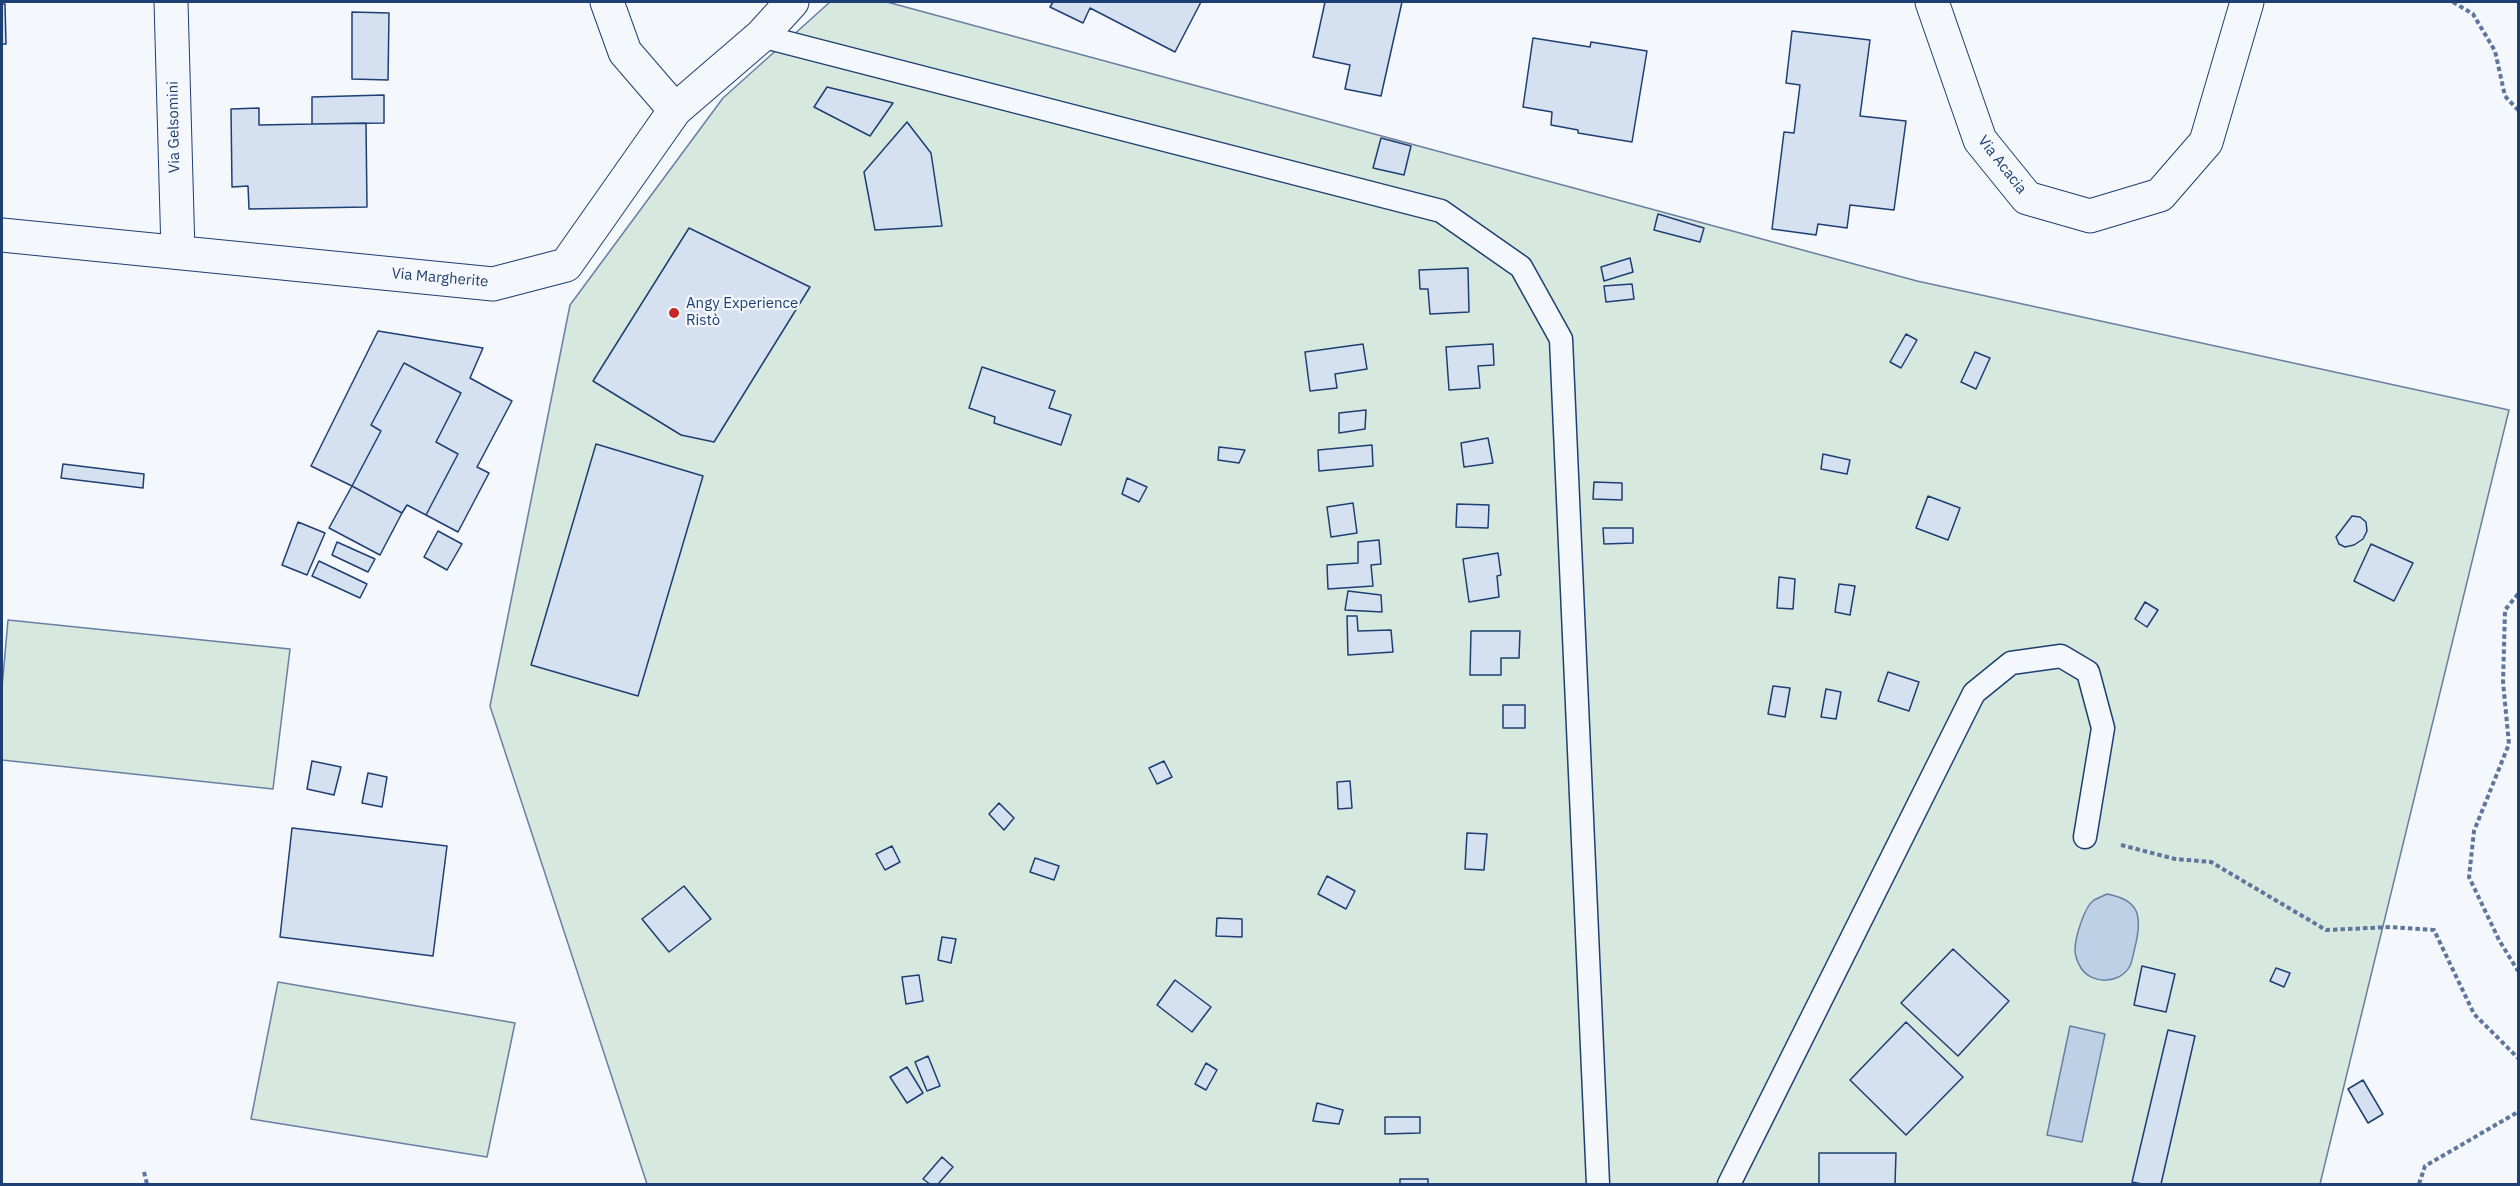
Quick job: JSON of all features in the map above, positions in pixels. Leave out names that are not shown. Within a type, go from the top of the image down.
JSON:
[{"type":"street","name":"Via Gelsomini","points":[[171,2],[177,252]]},
{"type":"street","points":[[607,2],[625,52],[675,110]]},
{"type":"street","name":"Via Margherite","points":[[2,235],[493,284],[566,265],[675,110],[761,36],[792,2]]},
{"type":"street","name":"Via Acacia","points":[[1932,2],[1980,140],[2027,198],[2090,216],[2160,195],[2206,142],[2247,2]]},
{"type":"lane","points":[[761,36],[1441,211],[1521,267],[1561,339],[1598,1185]]},
{"type":"lane","points":[[1729,1185],[1974,693],[2011,663],[2061,656],[2088,672],[2103,728],[2085,837]]},
{"type":"path","points":[[2453,2],[2473,14],[2495,51],[2505,96],[2518,110]]},
{"type":"path","points":[[2518,594],[2505,610],[2503,682],[2509,744],[2474,831],[2469,877],[2499,940],[2518,971]]},
{"type":"path","points":[[2085,837],[2175,859],[2211,862],[2326,930],[2391,927],[2434,930],[2474,1014],[2518,1058]]},
{"type":"path","points":[[2419,1185],[2425,1166],[2518,1112]]},
{"type":"path","points":[[144,1172],[147,1185]]},
{"type":"shaded area","points":[[830,2],[887,2],[1917,281],[2509,410],[2320,1184],[647,1184],[490,706],[570,305],[723,98]]},
{"type":"shaded area","points":[[8,620],[290,649],[273,789],[2,760],[2,688]]},
{"type":"shaded area","points":[[278,982],[515,1023],[487,1157],[251,1119]]},
{"type":"water","points":[[2107,894],[2126,900],[2136,910],[2138,933],[2130,966],[2120,976],[2099,980],[2086,974],[2081,968],[2076,957],[2075,945],[2078,931],[2090,904]]},
{"type":"water","points":[[2070,1026],[2105,1034],[2082,1142],[2047,1135]]},
{"type":"building","points":[[1053,2],[1201,2],[1175,52],[1090,8],[1083,23],[1050,7]]},
{"type":"building","points":[[1325,2],[1402,2],[1381,96],[1345,89],[1350,65],[1313,57]]},
{"type":"building","points":[[2,4],[5,4],[6,44],[2,44]]},
{"type":"building","points":[[352,12],[389,13],[388,80],[352,79]]},
{"type":"building","points":[[1792,31],[1870,40],[1860,116],[1906,121],[1894,210],[1850,205],[1847,228],[1818,224],[1816,235],[1772,229],[1784,132],[1794,133],[1800,85],[1786,83]]},
{"type":"building","points":[[1533,38],[1590,47],[1591,42],[1647,51],[1632,142],[1578,133],[1578,130],[1551,125],[1552,112],[1523,107]]},
{"type":"building","points":[[827,87],[893,103],[870,136],[814,107]]},
{"type":"building","points":[[384,95],[384,123],[312,124],[312,97]]},
{"type":"building","points":[[259,108],[259,125],[366,123],[367,207],[249,209],[248,186],[232,187],[231,109]]},
{"type":"building","points":[[907,122],[931,153],[942,226],[875,230],[864,172]]},
{"type":"building","points":[[1381,138],[1411,146],[1404,175],[1373,168]]},
{"type":"building","points":[[1658,214],[1704,228],[1700,242],[1654,230]]},
{"type":"building","points":[[689,228],[810,287],[714,442],[681,435],[593,381]]},
{"type":"building","points":[[1630,258],[1633,272],[1604,281],[1601,267]]},
{"type":"building","points":[[1468,268],[1469,312],[1430,314],[1428,289],[1420,289],[1419,270]]},
{"type":"building","points":[[1632,284],[1634,299],[1606,302],[1604,286]]},
{"type":"building","points":[[378,331],[483,348],[470,378],[512,401],[477,467],[489,473],[458,532],[426,515],[458,454],[436,442],[461,393],[404,363],[371,425],[381,431],[352,486],[311,466]]},
{"type":"building","points":[[1906,334],[1917,340],[1901,368],[1890,362]]},
{"type":"building","points":[[1363,344],[1367,369],[1335,374],[1337,388],[1310,391],[1305,352]]},
{"type":"building","points":[[1493,344],[1494,365],[1478,366],[1480,388],[1449,390],[1446,347]]},
{"type":"building","points":[[1975,352],[1990,358],[1976,389],[1961,382]]},
{"type":"building","points":[[404,363],[461,393],[436,442],[458,454],[426,515],[407,505],[402,513],[352,486],[381,431],[371,425]]},
{"type":"building","points":[[982,367],[1055,391],[1049,408],[1071,415],[1061,445],[994,423],[995,417],[969,408]]},
{"type":"building","points":[[1366,410],[1365,429],[1339,433],[1339,413]]},
{"type":"building","points":[[1488,438],[1493,463],[1464,467],[1461,443]]},
{"type":"building","points":[[596,444],[703,476],[638,696],[531,665]]},
{"type":"building","points":[[1372,445],[1373,466],[1319,471],[1318,450]]},
{"type":"building","points":[[1219,447],[1245,450],[1239,463],[1218,460]]},
{"type":"building","points":[[1823,454],[1850,460],[1847,474],[1821,469]]},
{"type":"building","points":[[63,464],[144,474],[143,488],[61,478]]},
{"type":"building","points":[[1127,478],[1147,487],[1139,502],[1122,494]]},
{"type":"building","points":[[1594,482],[1622,483],[1622,500],[1593,499]]},
{"type":"building","points":[[352,486],[402,513],[380,555],[329,528]]},
{"type":"building","points":[[1928,496],[1960,508],[1948,540],[1916,528]]},
{"type":"building","points":[[1353,503],[1357,533],[1331,537],[1327,507]]},
{"type":"building","points":[[1457,504],[1489,505],[1488,528],[1456,527]]},
{"type":"building","points":[[2352,516],[2360,517],[2366,522],[2367,531],[2363,539],[2354,545],[2345,547],[2339,544],[2336,537]]},
{"type":"building","points":[[298,522],[325,533],[307,575],[282,565]]},
{"type":"building","points":[[1603,528],[1633,528],[1633,543],[1604,544]]},
{"type":"building","points":[[438,531],[462,544],[447,570],[424,557]]},
{"type":"building","points":[[1379,540],[1381,564],[1371,565],[1373,586],[1328,589],[1327,565],[1358,563],[1358,542]]},
{"type":"building","points":[[337,542],[375,559],[368,572],[332,555]]},
{"type":"building","points":[[2371,544],[2413,563],[2394,601],[2354,581]]},
{"type":"building","points":[[1498,553],[1501,575],[1497,576],[1499,597],[1469,602],[1463,559]]},
{"type":"building","points":[[319,561],[367,584],[360,598],[312,576]]},
{"type":"building","points":[[1779,577],[1795,579],[1793,609],[1777,608]]},
{"type":"building","points":[[1839,584],[1855,586],[1850,615],[1835,612]]},
{"type":"building","points":[[1348,591],[1381,595],[1382,612],[1345,610]]},
{"type":"building","points":[[2145,602],[2158,610],[2147,627],[2135,619]]},
{"type":"building","points":[[1347,616],[1357,616],[1358,631],[1391,630],[1393,652],[1348,655]]},
{"type":"building","points":[[1471,631],[1520,631],[1519,658],[1501,658],[1501,675],[1470,675]]},
{"type":"building","points":[[1888,672],[1919,682],[1909,711],[1878,701]]},
{"type":"building","points":[[1773,686],[1790,688],[1785,717],[1768,714]]},
{"type":"building","points":[[1826,689],[1841,692],[1836,719],[1821,717]]},
{"type":"building","points":[[1503,705],[1525,705],[1525,728],[1503,728]]},
{"type":"building","points":[[312,761],[341,767],[334,795],[307,789]]},
{"type":"building","points":[[1164,761],[1172,777],[1157,784],[1149,768]]},
{"type":"building","points":[[368,773],[387,777],[382,807],[362,803]]},
{"type":"building","points":[[1350,781],[1352,808],[1338,809],[1337,782]]},
{"type":"building","points":[[999,803],[1014,818],[1004,830],[989,814]]},
{"type":"building","points":[[292,828],[447,846],[433,956],[280,937]]},
{"type":"building","points":[[1467,833],[1487,834],[1484,870],[1465,869]]},
{"type":"building","points":[[892,846],[900,862],[885,870],[876,854]]},
{"type":"building","points":[[1035,858],[1059,866],[1054,880],[1030,872]]},
{"type":"building","points":[[1327,876],[1355,891],[1346,909],[1318,894]]},
{"type":"building","points":[[684,886],[711,919],[669,952],[642,919]]},
{"type":"building","points":[[1217,918],[1242,919],[1242,937],[1216,936]]},
{"type":"building","points":[[942,937],[956,939],[951,963],[938,960]]},
{"type":"building","points":[[1953,949],[2009,1001],[1958,1056],[1901,1003]]},
{"type":"building","points":[[2142,966],[2175,974],[2166,1012],[2134,1005]]},
{"type":"building","points":[[2276,968],[2290,973],[2284,987],[2270,981]]},
{"type":"building","points":[[919,975],[923,1001],[906,1004],[902,977]]},
{"type":"building","points":[[1175,980],[1211,1007],[1192,1032],[1157,1005]]},
{"type":"building","points":[[1906,1022],[1963,1077],[1906,1135],[1850,1080]]},
{"type":"building","points":[[2168,1030],[2195,1036],[2161,1184],[2132,1182]]},
{"type":"building","points":[[928,1056],[940,1086],[927,1091],[915,1062]]},
{"type":"building","points":[[1206,1063],[1217,1070],[1206,1090],[1195,1084]]},
{"type":"building","points":[[907,1067],[923,1093],[907,1103],[890,1077]]},
{"type":"building","points":[[2363,1080],[2383,1114],[2368,1123],[2348,1089]]},
{"type":"building","points":[[1317,1103],[1343,1110],[1339,1124],[1313,1121]]},
{"type":"building","points":[[1385,1117],[1420,1117],[1420,1133],[1385,1134]]},
{"type":"building","points":[[1819,1153],[1896,1153],[1895,1184],[1819,1184]]},
{"type":"building","points":[[942,1157],[953,1167],[938,1184],[930,1184],[923,1179]]},
{"type":"building","points":[[1400,1179],[1428,1179],[1428,1184],[1400,1184]]},
{"type":"place","name":"Angy Experience Ristò","points":[[674,313]]}]
